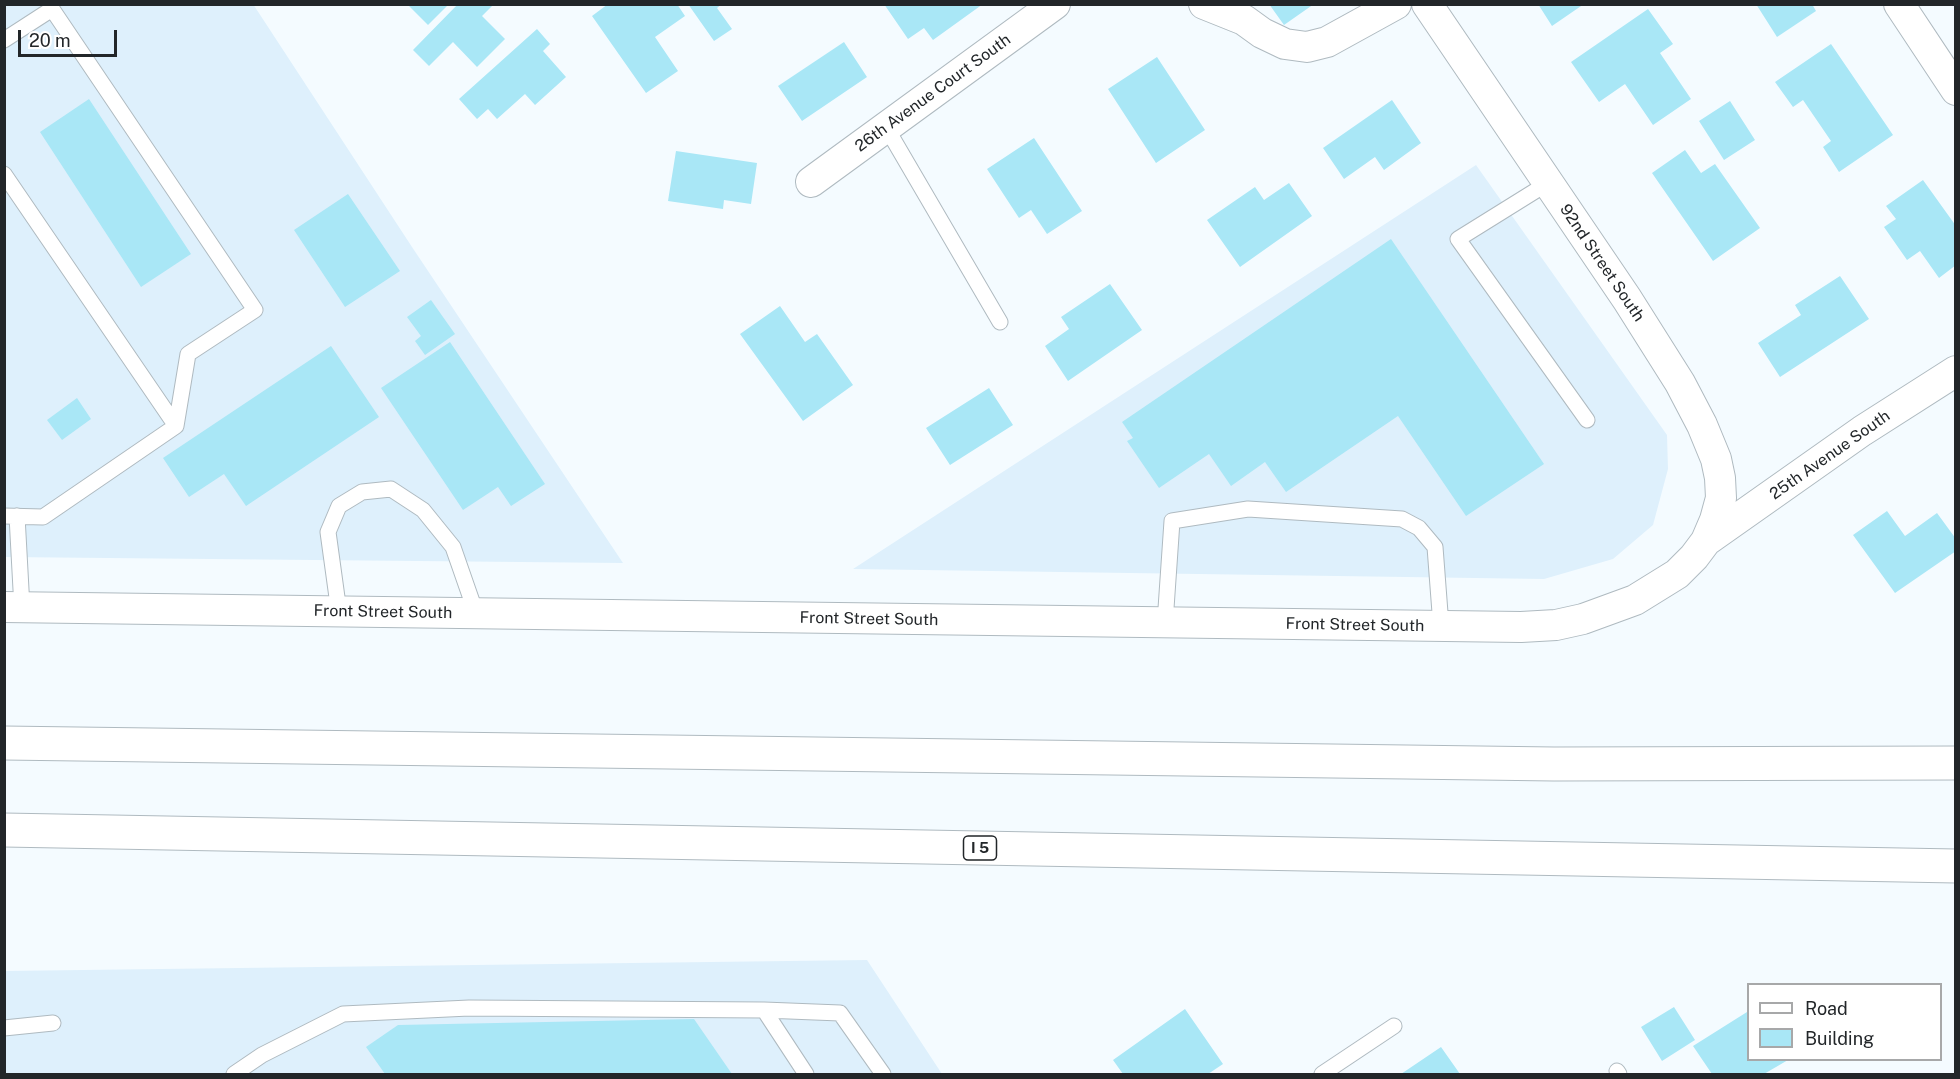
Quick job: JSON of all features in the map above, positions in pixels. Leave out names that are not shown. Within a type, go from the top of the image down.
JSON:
[{"type":"highway","points":[[4,743],[1554,764],[1956,763]]},
{"type":"highway","name":"I 5","points":[[4,830],[1956,866]]},
{"type":"street","name":"26th Avenue Court South","points":[[811,182],[1055,4]]},
{"type":"street","points":[[1204,4],[1244,20],[1262,33],[1285,44],[1306,47],[1327,42],[1396,4]]},
{"type":"street","name":"92nd Street South","points":[[1427,4],[1656,346],[1680,383],[1702,425],[1716,459],[1721,498],[1706,541]]},
{"type":"street","points":[[1899,4],[1956,90]]},
{"type":"street","name":"25th Avenue South","points":[[1706,541],[1862,431],[1956,371]]},
{"type":"street","name":"Front Street South","points":[[13,608],[1165,623],[1556,625],[1583,619],[1635,600],[1656,589],[1677,574],[1706,541]]},
{"type":"lane","points":[[4,40],[52,9],[255,310],[188,354],[176,426],[43,517],[11,516],[13,608]]},
{"type":"lane","points":[[886,128],[1000,322]]},
{"type":"lane","points":[[4,174],[176,426]]},
{"type":"lane","points":[[1548,183],[1458,239],[1587,420]]},
{"type":"lane","points":[[339,612],[328,532],[339,506],[362,492],[391,489],[423,510],[453,547],[476,613]]},
{"type":"lane","points":[[1165,623],[1172,521],[1248,509],[1402,519],[1419,528],[1435,547],[1441,626]]},
{"type":"lane","points":[[234,1074],[262,1055],[343,1014],[469,1008],[764,1010],[840,1013],[883,1074]]},
{"type":"lane","points":[[764,1010],[806,1074]]},
{"type":"lane","points":[[4,1028],[53,1023]]},
{"type":"lane","points":[[1322,1074],[1394,1026]]},
{"type":"shaded area","points":[[253,4],[623,563],[5,557],[5,5]]},
{"type":"shaded area","points":[[1476,165],[1667,435],[1668,469],[1653,525],[1613,559],[1544,579],[853,569]]},
{"type":"shaded area","points":[[867,960],[942,1074],[5,1074],[4,971]]},
{"type":"building","points":[[407,4],[449,4],[428,25]]},
{"type":"building","points":[[458,4],[494,4],[482,16],[505,39],[477,67],[453,42],[429,66],[413,50]]},
{"type":"building","points":[[608,4],[677,4],[685,16],[655,37],[678,71],[646,93],[592,16]]},
{"type":"building","points":[[688,4],[722,4],[717,8],[732,29],[714,41]]},
{"type":"building","points":[[884,4],[983,4],[933,40],[924,28],[908,39]]},
{"type":"building","points":[[1269,4],[1314,4],[1284,25]]},
{"type":"building","points":[[1538,4],[1584,4],[1552,26]]},
{"type":"building","points":[[1756,4],[1812,4],[1816,11],[1777,37]]},
{"type":"building","points":[[1648,9],[1673,44],[1660,53],[1691,99],[1653,125],[1625,84],[1599,102],[1571,62]]},
{"type":"building","points":[[537,29],[550,44],[543,51],[566,77],[535,105],[525,94],[497,119],[488,109],[477,119],[459,99]]},
{"type":"building","points":[[844,42],[867,77],[802,121],[778,86]]},
{"type":"building","points":[[1831,44],[1893,135],[1839,172],[1823,147],[1831,141],[1803,100],[1793,107],[1775,82]]},
{"type":"building","points":[[1157,57],[1205,130],[1156,163],[1108,89]]},
{"type":"building","points":[[89,99],[191,254],[141,287],[40,132]]},
{"type":"building","points":[[1392,100],[1421,143],[1384,170],[1375,157],[1344,179],[1323,148]]},
{"type":"building","points":[[1730,101],[1755,140],[1724,160],[1699,121]]},
{"type":"building","points":[[1034,138],[1082,211],[1047,234],[1031,210],[1019,218],[987,169]]},
{"type":"building","points":[[1685,150],[1701,173],[1715,164],[1760,228],[1713,261],[1652,173]]},
{"type":"building","points":[[676,151],[757,163],[751,204],[724,200],[723,209],[668,201]]},
{"type":"building","points":[[1923,180],[1956,226],[1956,265],[1939,278],[1920,251],[1907,260],[1884,227],[1896,219],[1886,206]]},
{"type":"building","points":[[1289,183],[1312,216],[1240,267],[1207,220],[1255,187],[1264,200]]},
{"type":"building","points":[[348,194],[400,271],[345,307],[294,230]]},
{"type":"building","points":[[1391,239],[1544,464],[1466,516],[1398,416],[1286,492],[1265,462],[1231,486],[1209,454],[1159,488],[1127,441],[1133,438],[1122,422]]},
{"type":"building","points":[[1840,276],[1869,319],[1780,377],[1758,343],[1801,315],[1795,305]]},
{"type":"building","points":[[1110,284],[1142,330],[1068,381],[1045,346],[1069,329],[1061,317]]},
{"type":"building","points":[[431,300],[455,334],[425,355],[415,341],[421,336],[407,317]]},
{"type":"building","points":[[780,306],[805,342],[817,334],[853,385],[803,421],[740,334]]},
{"type":"building","points":[[450,342],[545,484],[511,506],[498,487],[463,510],[381,388]]},
{"type":"building","points":[[331,346],[379,417],[246,506],[224,474],[189,497],[163,458]]},
{"type":"building","points":[[989,388],[1013,425],[950,465],[926,428]]},
{"type":"building","points":[[77,398],[91,419],[62,440],[47,420]]},
{"type":"building","points":[[1887,511],[1905,536],[1937,513],[1956,539],[1956,551],[1895,593],[1853,535]]},
{"type":"building","points":[[1674,1007],[1695,1040],[1662,1061],[1641,1027]]},
{"type":"building","points":[[1185,1009],[1223,1064],[1208,1074],[1123,1074],[1113,1060]]},
{"type":"building","points":[[1747,1012],[1747,1061],[1786,1061],[1764,1074],[1712,1074],[1693,1046]]},
{"type":"building","points":[[694,1019],[732,1074],[385,1074],[366,1047],[398,1025]]},
{"type":"building","points":[[1441,1047],[1460,1074],[1401,1074]]}]
